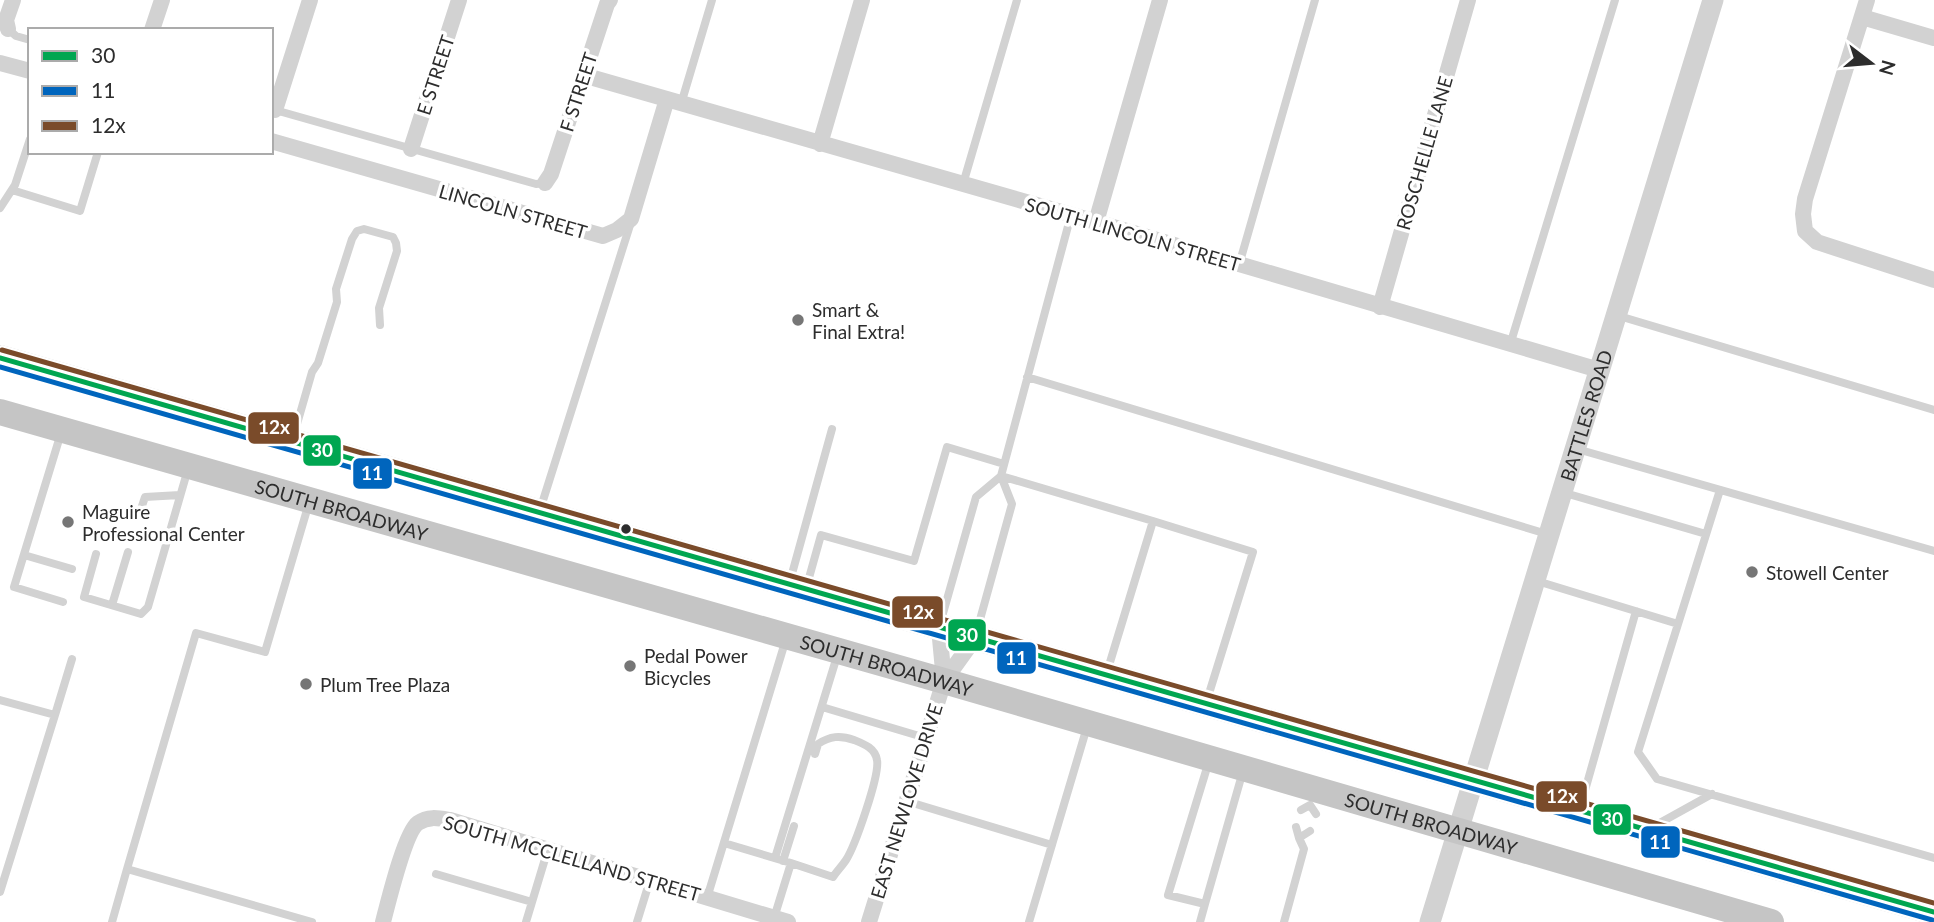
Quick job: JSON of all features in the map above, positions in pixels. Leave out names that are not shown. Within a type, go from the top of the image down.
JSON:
[{"type":"main road","points":[[0,358],[1934,912]]},
{"type":"main road","name":"SOUTH BROADWAY","points":[[0,412],[1244,768],[1310,804],[1458,831],[1771,922]]},
{"type":"street","points":[[8,29],[6,20],[13,0]]},
{"type":"street","points":[[153,28],[162,0]]},
{"type":"street","points":[[273,109],[310,0]]},
{"type":"street","name":"E STREET","points":[[411,149],[459,0]]},
{"type":"street","name":"F STREET","points":[[545,183],[551,174],[610,0]]},
{"type":"street","points":[[820,144],[862,0]]},
{"type":"street","points":[[1096,222],[1160,0]]},
{"type":"street","name":"ROSCHELLE LANE","points":[[1380,307],[1468,0]]},
{"type":"street","name":"BATTLES ROAD","points":[[1430,922],[1713,0]]},
{"type":"street","points":[[1867,0],[1805,199],[1805,232],[1817,242],[1839,251],[1934,280]]},
{"type":"street","points":[[1862,17],[1934,38]]},
{"type":"street","points":[[0,63],[28,70]]},
{"type":"street","name":"SOUTH LINCOLN STREET","points":[[583,75],[1599,370]]},
{"type":"street","points":[[631,219],[674,102]]},
{"type":"street","name":"LINCOLN STREET","points":[[273,142],[603,236],[617,230],[631,219]]},
{"type":"street","name":"EAST NEWLOVE DRIVE","points":[[939,628],[944,681]]},
{"type":"street","name":"EAST NEWLOVE DRIVE","points":[[869,922],[944,681],[975,638]]},
{"type":"street","name":"SOUTH MCCLELLAND STREET","points":[[383,922],[406,842],[415,825],[431,817],[450,820],[781,920]]},
{"type":"lane","points":[[674,102],[712,0]]},
{"type":"lane","points":[[963,184],[1017,0]]},
{"type":"lane","points":[[1238,265],[1315,0]]},
{"type":"lane","points":[[1510,345],[1615,0]]},
{"type":"lane","points":[[8,29],[16,36],[28,39]]},
{"type":"lane","points":[[273,109],[536,184],[545,183]]},
{"type":"lane","points":[[0,208],[15,185],[28,145]]},
{"type":"lane","points":[[12,190],[80,211],[97,154]]},
{"type":"lane","points":[[975,638],[1012,504],[1001,476],[1071,215]]},
{"type":"lane","points":[[540,513],[631,219]]},
{"type":"lane","points":[[291,443],[337,302],[336,289],[352,239],[357,231],[364,229],[393,237],[396,243],[397,251],[379,308],[380,325]]},
{"type":"lane","points":[[1616,315],[1934,410]]},
{"type":"lane","points":[[1027,377],[1549,534]]},
{"type":"lane","points":[[797,587],[832,429]]},
{"type":"lane","points":[[62,430],[14,587],[63,602]]},
{"type":"lane","points":[[797,587],[821,535],[914,561],[947,447],[1004,464]]},
{"type":"lane","points":[[1575,449],[1934,551]]},
{"type":"lane","points":[[96,554],[84,597],[141,614],[148,607],[188,466]]},
{"type":"lane","points":[[1001,476],[1253,552],[1206,704]]},
{"type":"lane","points":[[939,628],[976,497],[1001,476]]},
{"type":"lane","points":[[1720,490],[1638,752],[1657,779],[1934,858]]},
{"type":"lane","points":[[1562,492],[1706,534]]},
{"type":"lane","points":[[141,509],[145,497],[180,495]]},
{"type":"lane","points":[[112,922],[196,633],[265,652],[310,500]]},
{"type":"lane","points":[[1106,675],[1153,521]]},
{"type":"lane","points":[[112,605],[128,552]]},
{"type":"lane","points":[[24,555],[72,569]]},
{"type":"lane","points":[[1535,580],[1678,624]]},
{"type":"lane","points":[[1579,811],[1636,611]]},
{"type":"lane","points":[[707,898],[786,636]]},
{"type":"lane","points":[[781,920],[783,861],[839,651]]},
{"type":"lane","points":[[0,892],[72,659]]},
{"type":"lane","points":[[0,700],[55,715]]},
{"type":"lane","points":[[822,707],[926,738]]},
{"type":"lane","points":[[1029,922],[1088,723]]},
{"type":"lane","points":[[724,843],[833,877],[854,843],[874,779],[877,759],[866,745],[848,738],[829,737],[818,744],[815,754]]},
{"type":"lane","points":[[1205,904],[1168,895],[1210,758]]},
{"type":"lane","points":[[1200,922],[1244,768]]},
{"type":"lane","points":[[1647,830],[1712,794]]},
{"type":"lane","points":[[906,802],[1052,845]]},
{"type":"lane","points":[[783,861],[794,826]]},
{"type":"lane","points":[[1284,922],[1304,849],[1296,827]]},
{"type":"lane","points":[[1300,838],[1310,831]]},
{"type":"lane","points":[[526,922],[548,849]]},
{"type":"lane","points":[[127,869],[312,922]]},
{"type":"lane","points":[[436,874],[532,902]]},
{"type":"lane","points":[[637,922],[650,880]]},
{"type":"transit line","name":"12x","points":[[2,350],[1934,903]]},
{"type":"transit line","name":"30","points":[[0,358],[1934,912]]},
{"type":"transit line","name":"11","points":[[0,367],[1932,920]]},
{"type":"place","name":"Smart & Final Extra!","points":[[798,320]]},
{"type":"place","name":"Maguire Professional Center","points":[[68,522]]},
{"type":"place","name":"Stowell Center","points":[[1752,572]]},
{"type":"place","name":"Pedal Power Bicycles","points":[[630,666]]},
{"type":"place","name":"Plum Tree Plaza","points":[[306,684]]}]
